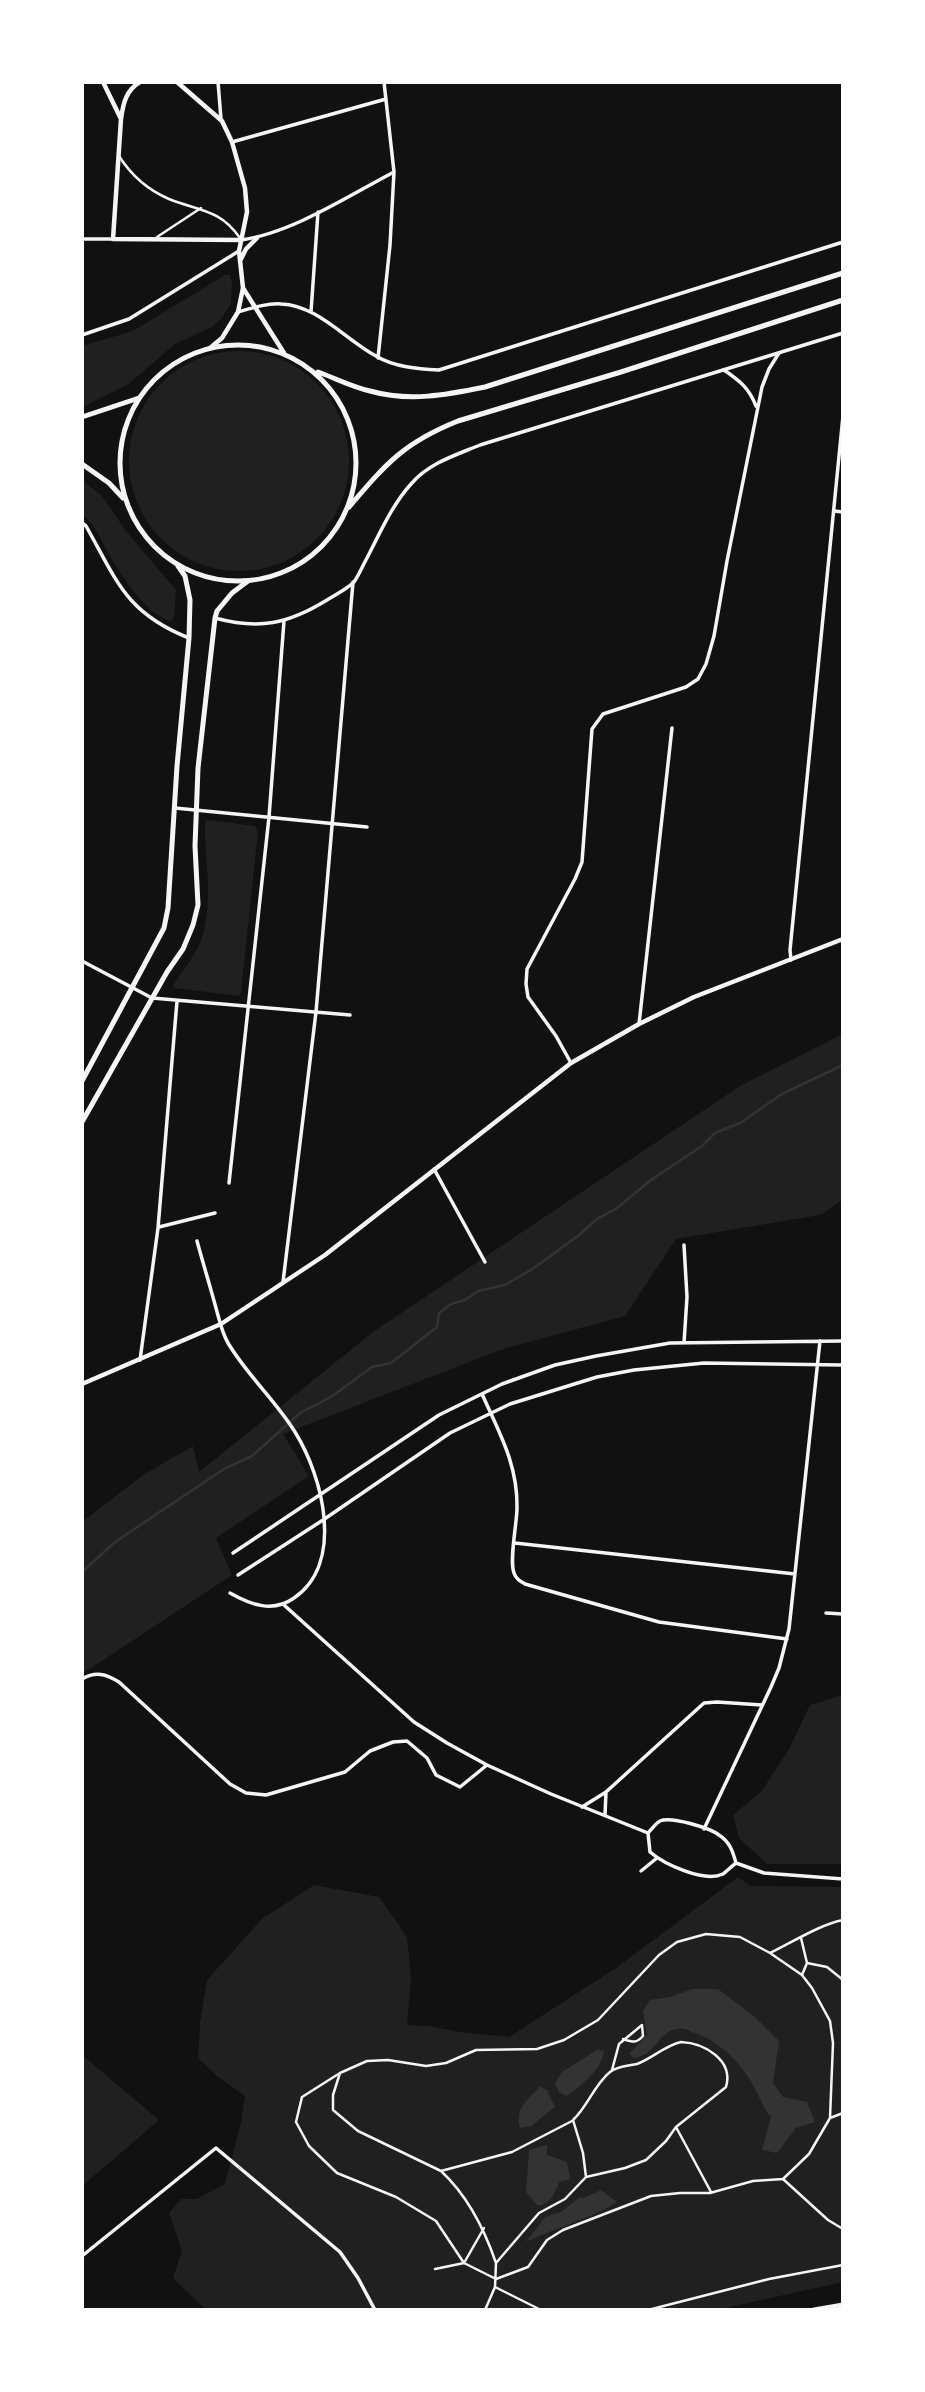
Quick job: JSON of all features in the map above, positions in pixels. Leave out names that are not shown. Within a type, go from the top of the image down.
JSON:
[{"type":"main road","points":[[125,501],[120,474],[120,448],[127,422],[139,398],[155,379],[174,363],[210,348],[240,344],[262,346],[284,353],[315,371],[370,391],[404,397],[445,395],[485,387],[843,273]]},
{"type":"main road","points":[[178,566],[212,578],[248,581],[273,576],[297,565],[317,550],[334,531],[347,509],[399,453],[436,430],[843,300]]},
{"type":"main road","points":[[315,371],[340,403],[354,437],[356,474],[347,509]]},
{"type":"main road","points":[[82,417],[139,398]]},
{"type":"main road","points":[[82,464],[109,483],[125,501],[138,526],[150,541],[178,566],[189,587],[189,638],[168,908],[164,928],[82,1081]]},
{"type":"main road","points":[[82,1122],[167,972],[183,949],[195,915],[198,886],[195,846],[197,809],[211,639],[217,611],[232,593],[248,581]]},
{"type":"main road","points":[[814,2310],[843,2305]]},
{"type":"street","points":[[103,82],[121,119]]},
{"type":"street","points":[[113,239],[121,119],[126,97],[140,82]]},
{"type":"street","points":[[177,82],[222,121]]},
{"type":"street","points":[[210,348],[222,338],[238,312],[243,288],[239,251],[247,212],[239,161],[222,121],[218,82]]},
{"type":"street","points":[[378,358],[390,245],[394,172],[384,82]]},
{"type":"street","points":[[232,142],[386,99]]},
{"type":"street","points":[[119,156],[133,175],[146,186],[167,198],[212,212],[232,226],[241,240]]},
{"type":"street","points":[[82,239],[153,241],[257,238],[318,212],[394,172]]},
{"type":"street","points":[[153,241],[201,208]]},
{"type":"street","points":[[311,313],[318,212]]},
{"type":"street","points":[[239,262],[246,249],[257,238]]},
{"type":"street","points":[[238,312],[281,304],[311,313],[378,358],[403,366],[439,370],[843,242]]},
{"type":"street","points":[[82,335],[129,319],[239,251]]},
{"type":"street","points":[[243,288],[284,353]]},
{"type":"street","points":[[283,1284],[316,1012],[353,582],[389,517],[411,484],[430,467],[451,456],[843,333]]},
{"type":"street","points":[[571,1063],[556,1035],[528,997],[526,984],[527,969],[582,862],[592,729],[603,714],[687,687],[698,679],[706,664],[714,636],[757,408],[769,369],[779,352]]},
{"type":"street","points":[[724,370],[751,392],[757,408]]},
{"type":"street","points":[[791,960],[843,416]]},
{"type":"street","points":[[834,511],[843,512]]},
{"type":"street","points":[[82,523],[116,582],[132,602],[148,618],[189,638]]},
{"type":"street","points":[[215,618],[238,624],[262,625],[284,621],[309,611],[353,582]]},
{"type":"street","points":[[229,1183],[269,817],[284,621]]},
{"type":"street","points":[[639,1024],[672,728]]},
{"type":"street","points":[[175,808],[367,827]]},
{"type":"street","points":[[82,1384],[220,1324],[283,1284],[325,1255],[571,1063],[639,1024],[696,996],[843,939]]},
{"type":"street","points":[[82,961],[152,998],[350,1015]]},
{"type":"street","points":[[139,1360],[158,1228],[177,1001]]},
{"type":"street","points":[[434,1169],[485,1262]]},
{"type":"street","points":[[158,1228],[215,1213]]},
{"type":"street","points":[[197,1241],[227,1342],[296,1433],[313,1470],[321,1496],[324,1548],[315,1576],[303,1592],[284,1605],[264,1607],[244,1602],[230,1593]]},
{"type":"street","points":[[684,1245],[687,1297],[684,1343]]},
{"type":"street","points":[[233,1553],[439,1415],[482,1394],[555,1366],[622,1351],[684,1343],[843,1341]]},
{"type":"street","points":[[704,1829],[763,1705],[779,1668],[787,1639],[820,1342]]},
{"type":"street","points":[[238,1575],[450,1433],[491,1413],[559,1388],[634,1370],[704,1363],[841,1365]]},
{"type":"street","points":[[482,1394],[503,1438],[514,1470],[517,1496],[513,1572],[517,1580],[659,1622],[787,1639]]},
{"type":"street","points":[[515,1543],[795,1574]]},
{"type":"street","points":[[284,1605],[414,1721],[487,1765],[648,1833]]},
{"type":"street","points":[[826,1613],[843,1614]]},
{"type":"street","points":[[82,1679],[96,1673],[108,1675],[119,1682],[230,1784],[246,1793],[266,1795],[345,1772],[370,1751],[393,1742],[407,1741],[427,1758],[436,1775],[460,1787],[487,1765]]},
{"type":"street","points":[[582,1807],[606,1792],[704,1703],[763,1705]]},
{"type":"street","points":[[604,1816],[606,1792]]},
{"type":"street","points":[[648,1833],[660,1821],[676,1820],[719,1834],[731,1847],[736,1863]]},
{"type":"street","points":[[648,1833],[650,1852],[672,1866],[707,1876],[722,1874],[736,1863]]},
{"type":"street","points":[[641,1871],[657,1858]]},
{"type":"street","points":[[736,1863],[765,1873],[843,1879]]},
{"type":"street","points":[[769,1953],[828,1923],[843,1920]]},
{"type":"street","points":[[706,1934],[740,1937],[802,1975],[812,1987],[830,2021],[833,2043],[830,2118],[809,2154],[783,2179],[752,2180],[712,2193],[651,2196],[563,2230],[547,2240],[528,2267],[496,2279],[464,2263],[436,2221],[396,2197],[337,2173],[309,2146],[296,2122],[302,2097],[340,2073],[368,2062],[388,2060],[426,2066],[446,2063],[476,2050],[537,2049],[564,2040],[598,2020],[659,1955],[677,1942],[706,1934]]},
{"type":"street","points":[[802,1938],[807,1962],[802,1975]]},
{"type":"street","points":[[807,1962],[827,1967],[843,1980]]},
{"type":"street","points":[[441,2171],[512,2152],[573,2120],[582,2112],[593,2092],[612,2070],[619,2044],[623,2039],[642,2025],[643,2036],[639,2040],[633,2042],[623,2039]]},
{"type":"street","points":[[496,2263],[539,2213],[565,2199],[586,2177],[646,2160],[676,2127],[726,2087],[728,2081],[725,2066],[709,2049],[681,2042],[667,2045],[646,2060],[612,2070]]},
{"type":"street","points":[[340,2073],[333,2095],[333,2109],[358,2131],[441,2171],[451,2180],[484,2228],[496,2263],[495,2287],[485,2310]]},
{"type":"street","points":[[830,2118],[843,2113]]},
{"type":"street","points":[[573,2120],[583,2153],[586,2177]]},
{"type":"street","points":[[676,2127],[712,2193]]},
{"type":"street","points":[[82,2256],[216,2148],[340,2252],[359,2278],[375,2310]]},
{"type":"street","points":[[783,2179],[828,2220],[843,2229]]},
{"type":"street","points":[[435,2269],[464,2263],[484,2228]]},
{"type":"street","points":[[648,2310],[769,2279],[843,2265]]},
{"type":"street","points":[[495,2287],[541,2310]]},
{"type":"shaded area","points":[[225,275],[230,275],[232,282],[231,303],[222,318],[212,327],[175,344],[127,385],[82,407],[82,346],[133,331]]},
{"type":"shaded area","points":[[239,351],[271,356],[291,364],[309,376],[324,391],[336,409],[344,429],[349,461],[344,493],[336,513],[324,531],[309,546],[291,558],[271,566],[239,571],[207,566],[187,558],[169,546],[154,531],[142,513],[134,493],[129,461],[134,429],[142,409],[154,391],[169,376],[187,364],[207,356]]},
{"type":"shaded area","points":[[82,480],[102,496],[126,531],[176,590],[174,618],[170,621],[151,610],[134,592],[94,527],[82,515]]},
{"type":"shaded area","points":[[209,820],[255,826],[258,831],[239,996],[173,986],[199,945],[204,931],[208,901],[205,826]]},
{"type":"shaded area","points":[[843,1034],[843,1200],[820,1215],[676,1239],[625,1316],[503,1349],[283,1434],[309,1476],[216,1538],[232,1575],[82,1674],[82,1522],[143,1475],[193,1446],[199,1472],[373,1332],[740,1086]]},
{"type":"shaded area","points":[[843,1695],[843,1864],[767,1864],[739,1838],[733,1815],[761,1792],[789,1749],[810,1705]]},
{"type":"shaded area","points":[[738,1877],[750,1886],[843,1887],[843,2282],[716,2310],[206,2310],[173,2278],[182,2251],[169,2213],[181,2199],[197,2199],[225,2184],[245,2096],[198,2058],[207,1980],[262,1919],[314,1885],[379,1897],[407,1937],[411,1978],[407,2025],[509,2037],[616,1968]]},
{"type":"shaded area","points":[[692,1989],[718,1989],[755,2017],[779,2041],[773,2083],[783,2097],[807,2102],[815,2122],[796,2128],[777,2153],[762,2150],[771,2117],[752,2083],[725,2050],[707,2038],[679,2029],[664,2035],[652,2049],[641,2056],[633,2058],[630,2053],[647,2035],[643,2011],[650,2000],[671,1997]]},
{"type":"shaded area","points":[[597,2050],[604,2051],[590,2076],[566,2096],[559,2092],[555,2083],[562,2072]]},
{"type":"shaded area","points":[[82,2055],[159,2120],[82,2186]]},
{"type":"shaded area","points":[[540,2086],[547,2090],[555,2107],[531,2126],[520,2128],[521,2109]]},
{"type":"shaded area","points":[[547,2145],[547,2155],[567,2162],[570,2179],[559,2182],[549,2200],[538,2206],[526,2192],[529,2150]]},
{"type":"shaded area","points":[[601,2190],[617,2202],[595,2214],[526,2242],[545,2217],[561,2212],[580,2197],[584,2198]]},
{"type":"waterway","points":[[82,1572],[115,1542],[224,1469],[252,1456],[300,1413],[331,1397],[372,1367],[391,1363],[437,1327],[439,1313],[451,1304],[465,1300],[478,1291],[505,1285],[534,1268],[597,1219],[617,1208],[651,1180],[702,1146],[715,1133],[740,1123],[782,1094],[843,1065]]}]
